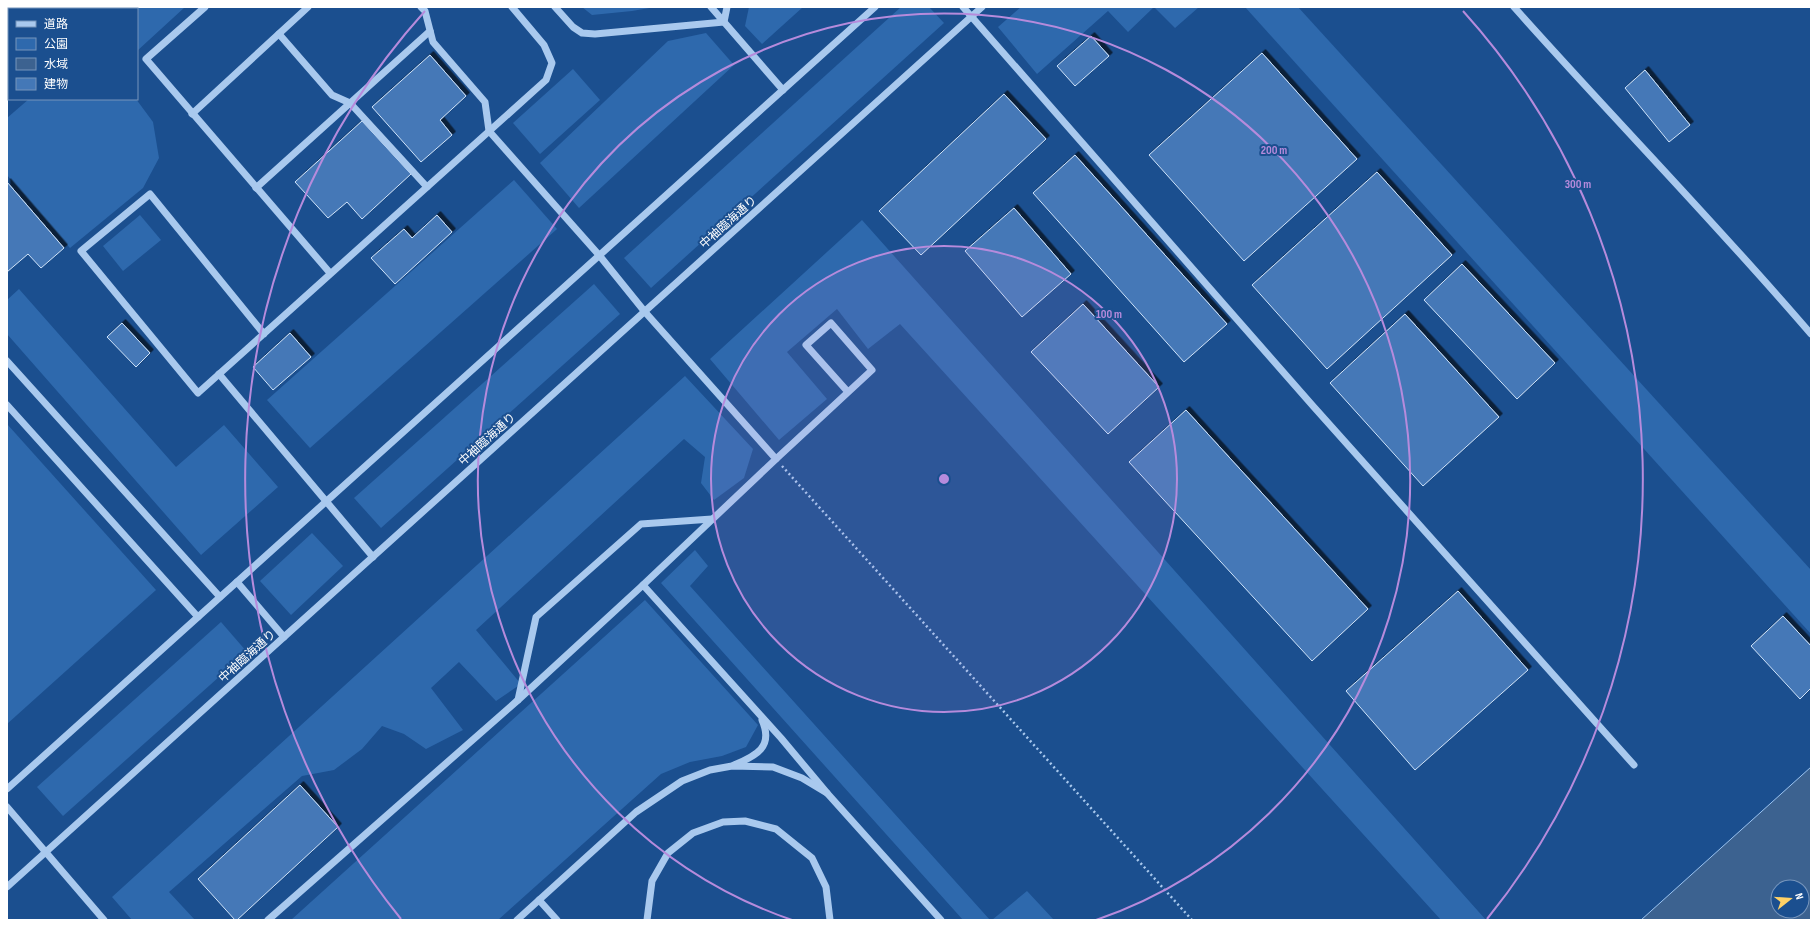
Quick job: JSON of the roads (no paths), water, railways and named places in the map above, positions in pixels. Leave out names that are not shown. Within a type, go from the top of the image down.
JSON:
[{"type":"street","points":[[205,7],[146,59],[330,274]]},
{"type":"street","points":[[192,114],[308,7]]},
{"type":"street","points":[[264,334],[150,194],[81,251],[198,393],[264,334],[427,186],[546,80],[552,63],[544,45],[512,7]]},
{"type":"street","points":[[555,7],[573,27],[582,33],[724,22]]},
{"type":"street","points":[[711,7],[783,90]]},
{"type":"street","points":[[724,22],[727,7]]},
{"type":"street","points":[[8,786],[237,582],[875,7]]},
{"type":"street","points":[[963,7],[1313,406],[1634,765]]},
{"type":"street","name":"中袖臨海通り","points":[[7,887],[982,7]]},
{"type":"street","points":[[1514,7],[1583,85],[1769,285],[1811,334]]},
{"type":"street","points":[[425,8],[433,42],[485,102],[489,131],[599,255],[645,312],[776,459]]},
{"type":"street","points":[[256,188],[430,31]]},
{"type":"street","points":[[279,34],[332,95],[350,103],[427,186]]},
{"type":"street","points":[[268,920],[518,700],[872,370],[831,323],[806,345],[848,392]]},
{"type":"street","points":[[7,361],[220,597]]},
{"type":"street","points":[[219,374],[325,502],[373,557]]},
{"type":"street","points":[[7,405],[198,617]]},
{"type":"street","points":[[518,700],[536,617],[641,524],[712,520]]},
{"type":"street","points":[[237,582],[284,637]]},
{"type":"street","points":[[643,585],[941,920]]},
{"type":"street","points":[[517,920],[636,812],[682,781],[710,770],[732,766],[747,760],[760,751],[766,741],[766,729],[758,713]]},
{"type":"street","points":[[732,766],[773,768],[802,778],[827,793]]},
{"type":"street","points":[[7,807],[104,920]]},
{"type":"street","points":[[647,920],[652,881],[668,854],[693,833],[723,822],[745,821],[776,829],[812,858],[826,887],[830,920]]},
{"type":"street","points":[[539,900],[557,920]]},
{"type":"water","points":[[1811,767],[1811,920],[1641,920]]}]
